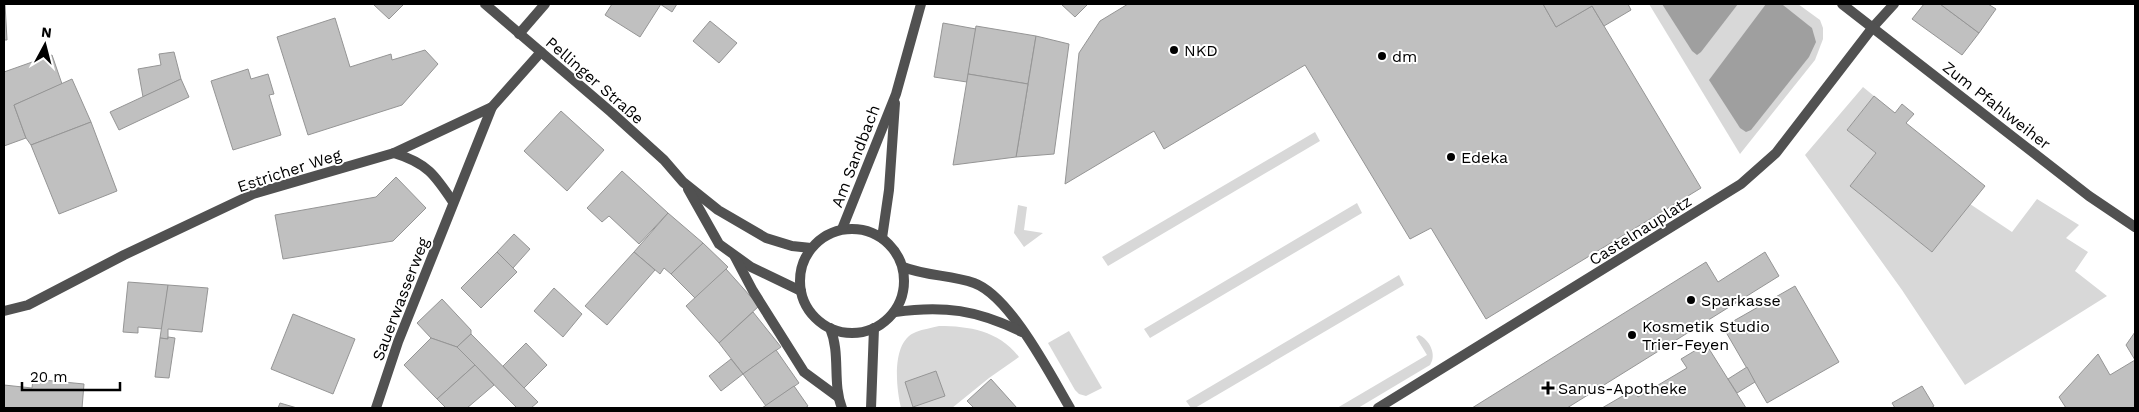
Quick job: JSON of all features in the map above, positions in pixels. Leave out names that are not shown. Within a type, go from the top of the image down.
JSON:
[{"type":"street","name":"Pellinger Straße","points":[[485,4],[664,160],[683,182],[718,210],[766,238],[792,246],[811,248]]},
{"type":"street","points":[[519,34],[545,4]]},
{"type":"street","name":"Am Sandbach","points":[[842,229],[896,94],[921,4]]},
{"type":"street","name":"Zum Pfahlweiher","points":[[1842,4],[2088,196],[2135,227]]},
{"type":"street","name":"Castelnauplatz","points":[[1378,408],[1741,184],[1776,152],[1873,27],[1894,4]]},
{"type":"street","name":"Estricher Weg","points":[[4,311],[28,304],[124,255],[253,194],[394,153],[492,107],[541,52]]},
{"type":"street","name":"Am Sandbach","points":[[882,238],[889,190],[896,94]]},
{"type":"street","name":"Sauerwasserweg","points":[[376,408],[398,342],[492,107]]},
{"type":"street","points":[[394,153],[413,158],[434,174],[453,202]]},
{"type":"street","name":"Pellinger Straße","points":[[683,182],[719,244],[735,257],[752,267],[800,291]]},
{"type":"street","points":[[856,228],[870,231],[882,238],[898,256],[903,267],[904,291],[895,312],[874,328],[860,333],[830,328],[816,319],[806,306],[800,291],[800,276],[804,261],[811,248],[820,239],[842,229],[856,228]]},
{"type":"street","name":"Pellinger Straße","points":[[735,257],[753,291],[804,372],[838,397]]},
{"type":"street","points":[[903,267],[974,283],[993,293],[1007,308],[1070,408]]},
{"type":"street","points":[[895,312],[923,308],[964,310],[991,318],[1023,332]]},
{"type":"street","points":[[830,328],[835,341],[838,397],[842,408]]},
{"type":"street","points":[[871,408],[874,328]]},
{"type":"shaded area","points":[[1649,4],[1798,4],[1820,20],[1823,28],[1823,39],[1815,60],[1740,154]]},
{"type":"shaded area","points":[[1662,4],[1738,4],[1697,55],[1692,51]]},
{"type":"shaded area","points":[[1766,4],[1783,5],[1812,28],[1816,42],[1809,57],[1751,130],[1746,132],[1740,128],[1709,80]]},
{"type":"shaded area","points":[[1863,87],[1874,96],[1847,130],[1876,153],[1850,186],[1932,252],[1970,204],[2012,232],[2037,199],[2079,225],[2066,238],[2088,252],[2075,271],[2107,296],[1965,385],[1902,290],[1805,155]]},
{"type":"shaded area","points":[[1315,132],[1320,141],[1108,266],[1102,257]]},
{"type":"shaded area","points":[[1357,203],[1362,213],[1150,338],[1144,329]]},
{"type":"shaded area","points":[[1018,205],[1027,207],[1024,230],[1043,233],[1024,247],[1014,233]]},
{"type":"shaded area","points":[[1399,275],[1404,285],[1195,408],[1191,408],[1186,401]]},
{"type":"shaded area","points":[[939,326],[962,327],[983,332],[1002,341],[1019,357],[952,408],[901,408],[897,366],[902,345],[908,337],[916,332]]},
{"type":"shaded area","points":[[1069,331],[1102,388],[1086,396],[1079,394],[1075,390],[1048,343]]},
{"type":"shaded area","points":[[1419,335],[1426,340],[1431,348],[1433,357],[1430,365],[1358,408],[1337,408],[1427,355],[1416,337]]},
{"type":"building","points":[[5,4],[7,40],[4,40]]},
{"type":"building","points":[[373,4],[404,4],[389,19]]},
{"type":"building","points":[[612,4],[661,4],[640,37],[605,15]]},
{"type":"building","points":[[660,4],[677,4],[672,12]]},
{"type":"building","points":[[1061,4],[1088,4],[1075,17]]},
{"type":"building","points":[[1128,4],[1543,4],[1556,27],[1592,6],[1701,188],[1486,319],[1431,228],[1410,239],[1305,65],[1164,149],[1154,131],[1065,184],[1079,53],[1100,21]]},
{"type":"building","points":[[1543,4],[1628,4],[1631,10],[1604,26],[1592,6],[1556,27]]},
{"type":"building","points":[[1924,4],[1940,4],[1979,33],[1962,55],[1912,19]]},
{"type":"building","points":[[1940,4],[1988,4],[1996,9],[1979,33]]},
{"type":"building","points":[[335,18],[350,67],[391,54],[392,60],[425,50],[438,64],[402,105],[308,135],[277,37]]},
{"type":"building","points":[[710,21],[737,43],[719,63],[693,41]]},
{"type":"building","points":[[943,23],[976,29],[967,82],[934,77]]},
{"type":"building","points":[[976,26],[1036,36],[1028,84],[968,74]]},
{"type":"building","points":[[1036,36],[1069,44],[1054,154],[1016,157]]},
{"type":"building","points":[[174,52],[181,79],[143,97],[138,69],[161,65],[159,54]]},
{"type":"building","points":[[52,55],[62,84],[14,105],[26,138],[4,146],[4,72]]},
{"type":"building","points":[[248,69],[251,79],[268,74],[274,94],[269,95],[281,135],[233,150],[211,81]]},
{"type":"building","points":[[968,74],[1028,84],[1016,157],[953,165]]},
{"type":"building","points":[[72,79],[91,122],[31,145],[26,138],[14,105]]},
{"type":"building","points":[[181,79],[189,97],[119,130],[110,112]]},
{"type":"building","points":[[1874,96],[1895,113],[1902,104],[1914,114],[1906,123],[1985,186],[1932,252],[1850,186],[1876,153],[1847,130]]},
{"type":"building","points":[[561,111],[604,150],[567,191],[524,151]]},
{"type":"building","points":[[91,122],[117,191],[59,214],[31,145]]},
{"type":"building","points":[[622,171],[668,213],[639,244],[609,216],[602,222],[587,208]]},
{"type":"building","points":[[396,177],[426,208],[393,241],[283,259],[275,215],[376,197]]},
{"type":"building","points":[[668,213],[703,243],[671,274],[664,268],[660,274],[634,252]]},
{"type":"building","points":[[514,234],[530,249],[513,268],[497,252]]},
{"type":"building","points":[[703,243],[728,267],[696,299],[671,274]]},
{"type":"building","points":[[497,252],[517,272],[481,308],[461,288]]},
{"type":"building","points":[[634,252],[655,270],[607,325],[585,306]]},
{"type":"building","points":[[1765,252],[1779,276],[1567,408],[1472,408],[1706,262],[1718,282]]},
{"type":"building","points":[[726,269],[759,306],[719,343],[686,306]]},
{"type":"building","points":[[128,282],[168,285],[163,329],[138,327],[138,333],[123,332]]},
{"type":"building","points":[[168,285],[208,288],[202,332],[168,329],[168,339],[160,338]]},
{"type":"building","points":[[1795,286],[1839,362],[1767,403],[1723,327]]},
{"type":"building","points":[[554,288],[582,314],[563,337],[534,311]]},
{"type":"building","points":[[442,299],[471,330],[471,334],[457,347],[431,338],[417,323]]},
{"type":"building","points":[[753,312],[781,347],[743,374],[719,343]]},
{"type":"building","points":[[293,314],[355,339],[333,394],[271,369]]},
{"type":"building","points":[[2135,332],[2135,360],[2126,345]]},
{"type":"building","points":[[471,334],[538,402],[531,408],[517,408],[457,347]]},
{"type":"building","points":[[168,337],[175,338],[169,378],[155,377],[160,338],[168,339]]},
{"type":"building","points":[[431,338],[457,347],[475,365],[437,399],[404,365]]},
{"type":"building","points":[[526,343],[547,365],[524,388],[503,366]]},
{"type":"building","points":[[1706,344],[1746,408],[1602,408],[1633,390],[1638,397],[1687,368],[1681,359]]},
{"type":"building","points":[[776,350],[799,383],[766,406],[743,374]]},
{"type":"building","points":[[2098,354],[2110,375],[2135,360],[2135,408],[2066,408],[2059,397]]},
{"type":"building","points":[[731,359],[743,374],[721,391],[709,376]]},
{"type":"building","points":[[475,365],[494,385],[467,408],[446,408],[437,399]]},
{"type":"building","points":[[1747,367],[1755,382],[1737,393],[1728,379]]},
{"type":"building","points":[[936,371],[945,396],[913,407],[905,382]]},
{"type":"building","points":[[33,379],[84,384],[82,408],[4,408],[4,385],[32,388]]},
{"type":"building","points":[[991,379],[1017,408],[974,408],[967,401]]},
{"type":"building","points":[[794,386],[808,406],[805,408],[762,408]]},
{"type":"building","points":[[1922,386],[1934,406],[1931,408],[1895,408],[1892,403]]},
{"type":"building","points":[[280,403],[297,408],[278,408]]},
{"type":"place","name":"NKD","points":[[1174,50]]},
{"type":"place","name":"dm","points":[[1382,56]]},
{"type":"place","name":"Edeka","points":[[1451,157]]},
{"type":"place","name":"Sparkasse","points":[[1691,300]]},
{"type":"place","name":"Kosmetik Studio Trier-Feyen","points":[[1632,335]]},
{"type":"place","name":"Sanus-Apotheke","points":[[1548,388]]}]
